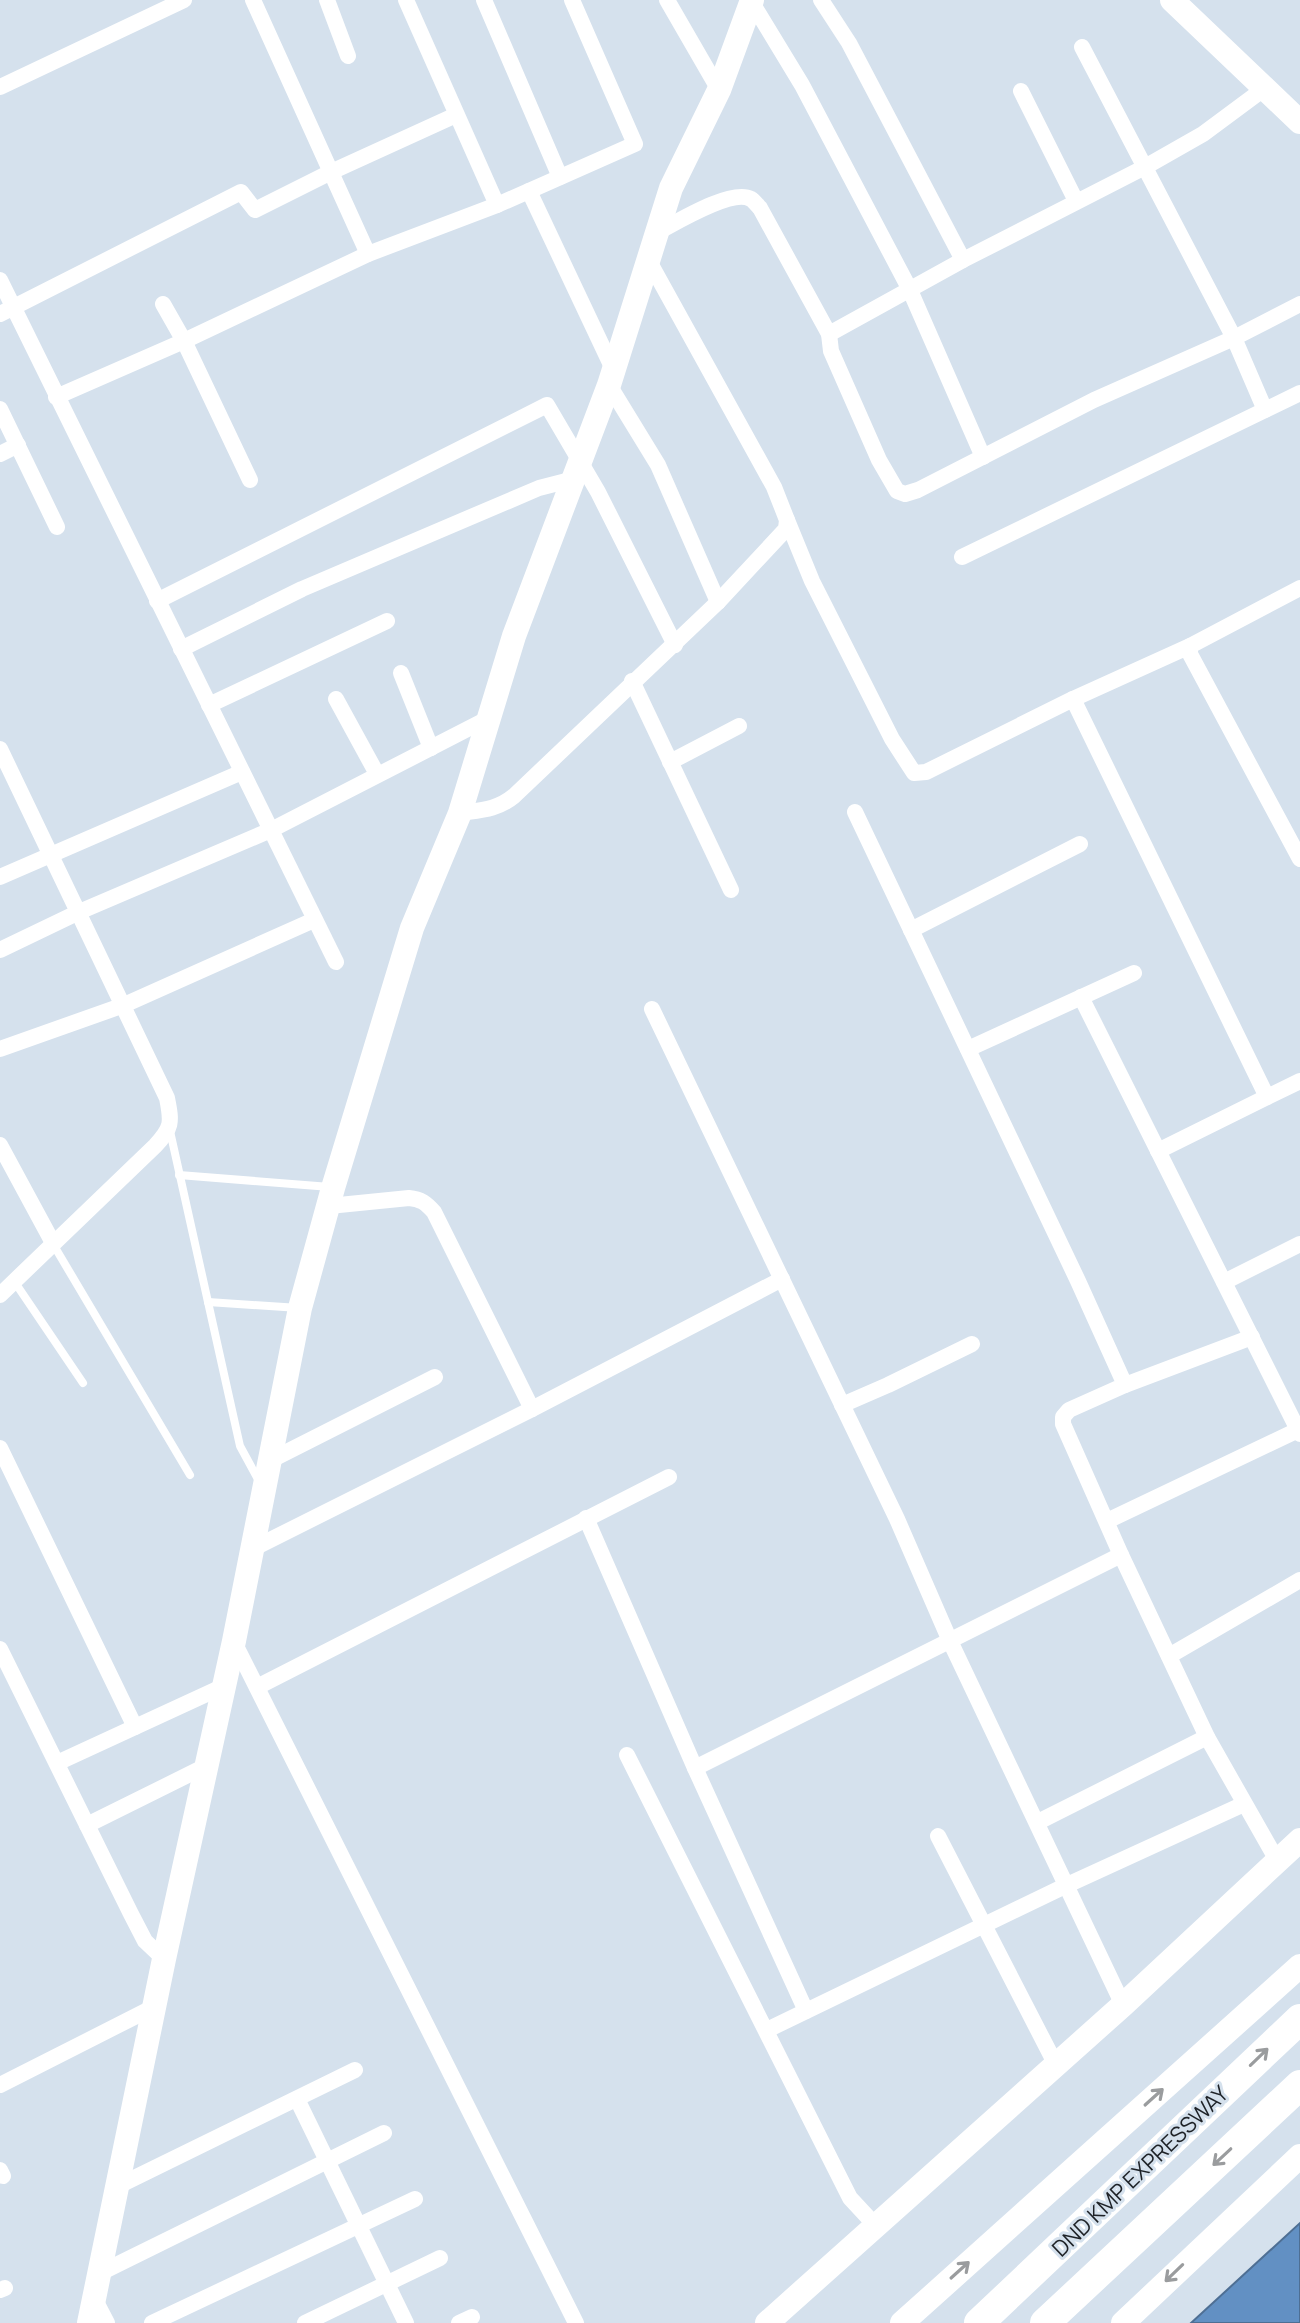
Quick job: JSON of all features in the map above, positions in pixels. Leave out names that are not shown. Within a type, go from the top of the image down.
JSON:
[{"type":"highway","name":"DND KMP EXPRESSWAY","points":[[979,2323],[1300,2019]]},
{"type":"highway","name":"DND KMP EXPRESSWAY","points":[[1045,2323],[1300,2085]]},
{"type":"street","points":[[0,87],[184,0]]},
{"type":"street","points":[[253,0],[368,254]]},
{"type":"street","points":[[327,0],[348,56]]},
{"type":"street","points":[[406,0],[497,205]]},
{"type":"street","points":[[484,0],[560,177]]},
{"type":"street","points":[[56,397],[184,341],[368,254],[497,205],[635,144],[572,0]]},
{"type":"street","points":[[667,0],[719,90]]},
{"type":"street","points":[[89,2323],[234,1641],[300,1308],[331,1197],[412,928],[460,813],[514,636],[611,377],[671,188],[719,90],[752,0]]},
{"type":"street","points":[[752,0],[802,85],[909,288],[983,457]]},
{"type":"street","points":[[821,0],[849,43],[963,260]]},
{"type":"street","points":[[1172,0],[1300,122]]},
{"type":"street","points":[[1082,47],[1234,338],[1265,410]]},
{"type":"street","points":[[829,334],[909,288],[1145,167],[1203,134],[1265,88]]},
{"type":"street","points":[[1021,91],[1076,201]]},
{"type":"street","points":[[6,311],[241,192],[255,210],[456,115]]},
{"type":"street","points":[[529,191],[611,377],[658,465],[718,602]]},
{"type":"street","points":[[658,232],[722,201],[741,196],[752,199],[760,208],[829,334],[831,351],[879,460],[897,491],[905,494],[1094,400],[1234,338],[1300,304]]},
{"type":"street","points":[[649,261],[774,487],[812,581],[892,739],[914,773],[926,772],[1073,699],[1190,646],[1300,588]]},
{"type":"street","points":[[0,280],[6,311],[56,397],[336,962]]},
{"type":"street","points":[[163,304],[184,341],[250,480]]},
{"type":"street","points":[[962,557],[1300,393]]},
{"type":"street","points":[[157,601],[547,405],[577,470],[675,645]]},
{"type":"street","points":[[0,409],[57,527]]},
{"type":"street","points":[[0,454],[18,445]]},
{"type":"street","points":[[181,649],[316,583],[577,470]]},
{"type":"street","points":[[460,813],[504,804],[718,602],[779,538],[786,529],[787,520]]},
{"type":"street","points":[[209,705],[387,621]]},
{"type":"street","points":[[1190,646],[1190,654],[1300,859]]},
{"type":"street","points":[[401,673],[431,748]]},
{"type":"street","points":[[632,681],[731,890]]},
{"type":"street","points":[[336,699],[377,774]]},
{"type":"street","points":[[1073,699],[1267,1097]]},
{"type":"street","points":[[0,950],[79,912],[271,830],[487,719]]},
{"type":"street","points":[[670,762],[739,726]]},
{"type":"street","points":[[0,749],[124,1005],[167,1098],[171,1114],[170,1130],[0,1295]]},
{"type":"street","points":[[0,877],[242,772]]},
{"type":"street","points":[[855,812],[1125,1385]]},
{"type":"street","points":[[911,930],[1080,844]]},
{"type":"street","points":[[0,1049],[124,1005],[314,920]]},
{"type":"street","points":[[968,1049],[1134,973]]},
{"type":"street","points":[[1081,997],[1299,1432],[1107,1521]]},
{"type":"street","points":[[652,1009],[897,1519],[950,1641],[1123,2005]]},
{"type":"street","points":[[1158,1151],[1300,1081]]},
{"type":"street","points":[[0,1145],[53,1243]]},
{"type":"street","points":[[331,1197],[409,1198],[420,1199],[427,1204],[434,1212],[532,1409]]},
{"type":"street","points":[[1224,1282],[1300,1244]]},
{"type":"street","points":[[252,1549],[782,1279]]},
{"type":"street","points":[[1252,1337],[1081,1403],[1069,1410],[1063,1417],[1063,1424],[1207,1737],[1278,1862]]},
{"type":"street","points":[[842,1405],[972,1344]]},
{"type":"street","points":[[269,1461],[435,1377]]},
{"type":"street","points":[[0,1448],[135,1727]]},
{"type":"street","points":[[257,1687],[669,1477]]},
{"type":"street","points":[[586,1518],[806,2011]]},
{"type":"street","points":[[695,1768],[1121,1555]]},
{"type":"street","points":[[1169,1656],[1300,1580]]},
{"type":"street","points":[[234,1641],[576,2323]]},
{"type":"street","points":[[0,1649],[145,1941],[164,1959]]},
{"type":"street","points":[[57,1763],[224,1686]]},
{"type":"street","points":[[1038,1822],[1207,1737]]},
{"type":"street","points":[[627,1755],[850,2198],[876,2226]]},
{"type":"street","points":[[87,1825],[208,1765]]},
{"type":"street","points":[[767,2030],[1065,1886],[1244,1804]]},
{"type":"street","points":[[938,1836],[1056,2065]]},
{"type":"street","points":[[767,2323],[1123,2005],[1300,1840]]},
{"type":"street","points":[[902,2323],[1300,1966]]},
{"type":"street","points":[[0,2085],[154,2007]]},
{"type":"street","points":[[118,2186],[355,2070]]},
{"type":"street","points":[[297,2099],[406,2323]]},
{"type":"street","points":[[100,2273],[384,2133]]},
{"type":"street","points":[[1123,2323],[1300,2156]]},
{"type":"street","points":[[152,2323],[415,2199]]},
{"type":"street","points":[[305,2323],[440,2258]]},
{"type":"street","points":[[94,2298],[107,2323]]},
{"type":"lane","points":[[170,1130],[240,1446],[263,1490]]},
{"type":"lane","points":[[179,1175],[331,1197]]},
{"type":"lane","points":[[53,1243],[190,1475]]},
{"type":"lane","points":[[14,1281],[83,1383]]},
{"type":"lane","points":[[208,1302],[300,1308]]},
{"type":"water","points":[[1300,2223],[1300,2323],[1191,2323]]}]
